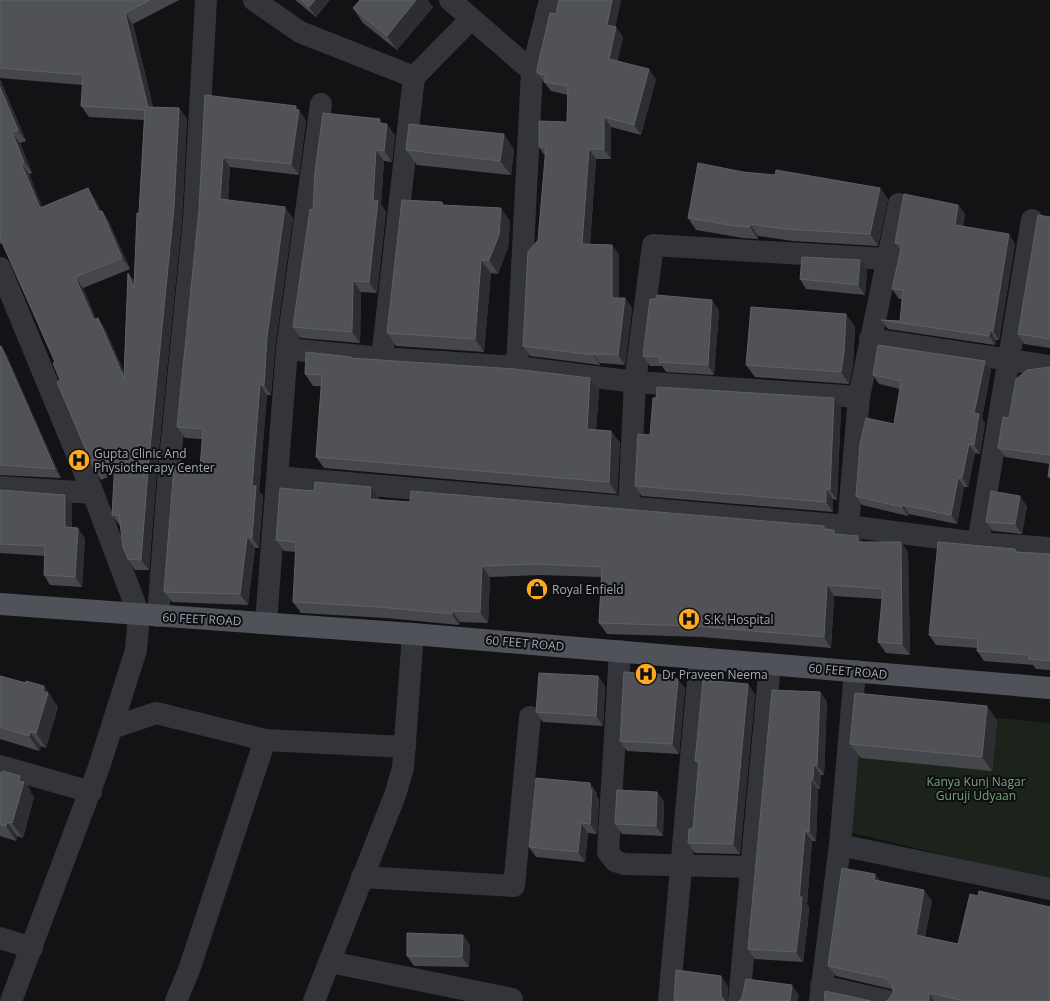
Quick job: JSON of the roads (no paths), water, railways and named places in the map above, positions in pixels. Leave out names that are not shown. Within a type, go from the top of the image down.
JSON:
[{"type":"main road","name":"60 FEET ROAD","points":[[0,604],[266,622],[1050,688]]},
{"type":"street","points":[[11,1001],[91,792],[148,615],[168,470],[194,219],[206,0]]},
{"type":"street","points":[[254,0],[300,32],[414,77]]},
{"type":"street","points":[[450,0],[471,20],[532,71]]},
{"type":"street","points":[[517,367],[532,71],[550,0]]},
{"type":"street","points":[[382,358],[414,77],[471,20]]},
{"type":"street","points":[[266,622],[287,349],[321,104]]},
{"type":"street","points":[[848,526],[859,397],[886,259],[899,204]]},
{"type":"street","points":[[978,543],[1032,220]]},
{"type":"street","points":[[629,507],[635,382],[653,245],[886,259]]},
{"type":"street","points":[[2,280],[93,493],[148,615]]},
{"type":"street","points":[[870,339],[1050,366]]},
{"type":"street","points":[[287,349],[382,358],[517,367],[635,382],[859,397]]},
{"type":"street","points":[[278,478],[848,526],[978,543],[1050,548]]},
{"type":"street","points":[[0,487],[93,493]]},
{"type":"street","points":[[314,1001],[395,795],[403,768],[413,634]]},
{"type":"street","points":[[620,651],[608,852],[615,861],[624,864],[751,867]]},
{"type":"street","points":[[669,1001],[700,658]]},
{"type":"street","points":[[739,1001],[770,664]]},
{"type":"street","points":[[855,671],[840,845],[820,993],[888,1001]]},
{"type":"street","points":[[112,728],[156,712],[264,740],[405,747]]},
{"type":"street","points":[[362,877],[514,886],[530,718]]},
{"type":"street","points":[[176,1001],[189,970],[264,740]]},
{"type":"street","points":[[0,766],[91,792]]},
{"type":"street","points":[[840,845],[1050,889]]},
{"type":"street","points":[[0,938],[32,948]]},
{"type":"street","points":[[330,962],[512,999]]},
{"type":"place","name":"Gupta Clinic And Physiotherapy Center","points":[[79,460]]},
{"type":"place","name":"Royal Enfield","points":[[537,589]]},
{"type":"place","name":"S.K. Hospital","points":[[689,619]]},
{"type":"place","name":"Dr Praveen Neema","points":[[646,674]]},
{"type":"park label","name":"Kanya Kunj Nagar Guruji Udyaan","points":[[976,788]]}]
